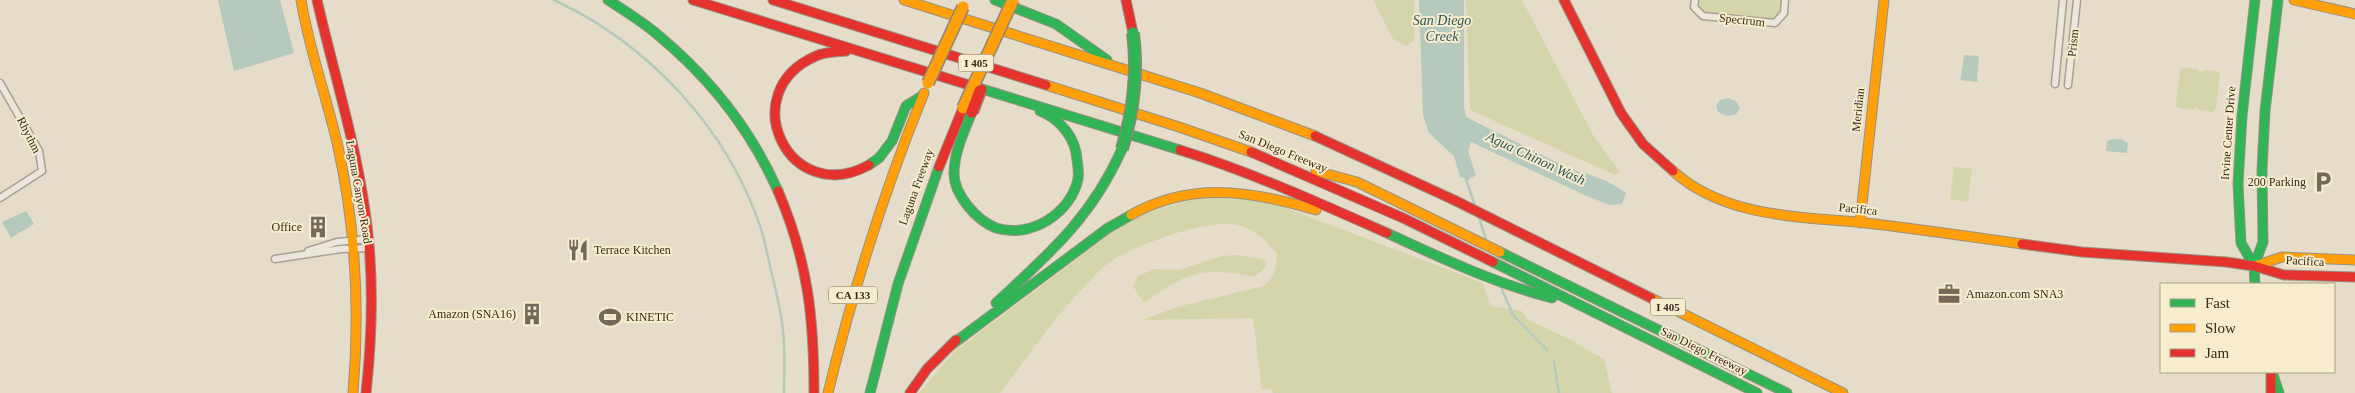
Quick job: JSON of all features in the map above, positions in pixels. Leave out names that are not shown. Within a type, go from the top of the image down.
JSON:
[{"type":"main road","name":"Laguna Canyon Road","points":[[301,0],[330,114],[355,244],[357,338],[353,393]]},
{"type":"main road","name":"Laguna Canyon Road","points":[[317,0],[364,203],[369,244],[371,317],[366,393]]},
{"type":"main road","points":[[608,0],[651,28],[691,63],[725,101],[762,155],[792,223],[806,274],[814,338],[814,393]]},
{"type":"main road","points":[[693,0],[1206,158],[1293,192],[1479,275],[1517,289],[1578,305]]},
{"type":"main road","name":"San Diego Freeway","points":[[773,0],[1179,127],[1270,159],[1368,201],[1757,393]]},
{"type":"main road","name":"San Diego Freeway","points":[[904,0],[1200,93],[1287,125],[1383,166],[1454,200],[1843,393]]},
{"type":"main road","name":"Laguna Freeway","points":[[828,393],[842,336],[883,198],[922,96],[967,0]]},
{"type":"main road","points":[[995,0],[1056,24],[1116,67]]},
{"type":"main road","points":[[956,81],[976,91],[1048,114],[1066,130],[1078,157],[1078,176],[1070,200],[1052,219],[1028,229],[1004,229],[982,220],[965,204],[957,189],[954,169],[956,152],[967,110],[991,62],[989,50],[1013,0]]},
{"type":"main road","points":[[910,393],[927,369],[950,346],[1082,221],[1100,194],[1122,149],[1135,100],[1136,70],[1133,33],[1126,0]]},
{"type":"main road","name":"Pacifica","points":[[1564,0],[1585,44],[1631,129],[1663,165],[1687,184],[1727,203],[1758,212],[1860,223],[2082,252],[2254,266],[2284,275],[2355,277]]},
{"type":"main road","name":"Meridian","points":[[1860,223],[1884,0]]},
{"type":"main road","name":"Irvine Center Drive","points":[[2254,266],[2241,242],[2238,184],[2242,116],[2255,0]]},
{"type":"main road","name":"Irvine Center Drive","points":[[2255,283],[2254,266],[2263,242],[2262,170],[2265,111],[2278,0]]},
{"type":"main road","points":[[2294,0],[2355,14]]},
{"type":"main road","points":[[863,52],[830,51],[813,55],[797,65],[781,86],[775,103],[777,130],[789,153],[801,164],[816,172],[834,175],[853,173],[868,166],[880,158],[891,142],[906,106],[922,96]]},
{"type":"main road","name":"Laguna Freeway","points":[[870,393],[880,348],[915,231],[941,158],[967,110]]},
{"type":"main road","points":[[1270,159],[1357,182],[1787,393]]},
{"type":"main road","points":[[950,346],[1108,228],[1142,209],[1179,196],[1213,191],[1262,194],[1295,202],[1384,232]]},
{"type":"main road","name":"Pacifica","points":[[2254,266],[2282,257],[2355,260]]},
{"type":"main road","points":[[2271,373],[2271,393]]},
{"type":"main road","points":[[2271,373],[2279,393]]},
{"type":"street","name":"Spectrum","points":[[1695,0],[1694,7],[1703,16],[1775,24],[1784,13],[1785,0]]},
{"type":"street","name":"Prism","points":[[2055,84],[2063,0]]},
{"type":"street","name":"Prism","points":[[2068,86],[2078,0]]},
{"type":"street","name":"Rhythm","points":[[0,83],[39,151],[42,166],[42,171],[38,176],[0,198]]},
{"type":"street","points":[[275,259],[300,254],[337,242],[369,244]]},
{"type":"green space","points":[[1373,0],[1414,0],[1414,40],[1406,46],[1393,39]]},
{"type":"green space","points":[[1466,0],[1522,0],[1593,135],[1620,172],[1615,175],[1470,110]]},
{"type":"green space","points":[[1695,0],[1785,0],[1784,13],[1775,23],[1703,16],[1694,7]]},
{"type":"green space","points":[[2183,68],[2197,69],[2200,72],[2204,70],[2217,71],[2220,74],[2216,109],[2213,112],[2199,110],[2196,107],[2193,110],[2179,108],[2176,105],[2180,70]]},
{"type":"green space","points":[[1954,167],[1972,169],[1968,202],[1950,199]]},
{"type":"green space","points":[[1212,197],[1253,199],[1283,207],[1483,283],[1490,306],[1522,311],[1528,320],[1567,338],[1604,359],[1612,393],[1273,393],[1272,389],[1262,390],[1253,318],[1142,320],[1177,307],[1264,286],[1268,283],[1274,272],[1277,254],[1257,234],[1241,226],[1228,224],[1192,229],[1152,241],[1107,264],[1064,309],[1000,393],[919,393],[955,351],[1118,228],[1163,208],[1187,201]]},
{"type":"green space","points":[[1238,255],[1263,259],[1266,264],[1263,270],[1254,277],[1220,272],[1195,274],[1183,278],[1144,303],[1133,286],[1138,276],[1155,269],[1179,270],[1222,256]]},
{"type":"water","points":[[218,0],[280,0],[294,53],[234,71]]},
{"type":"water","name":"San Diego Creek","points":[[1419,0],[1464,0],[1464,107],[1466,117],[1572,170],[1593,176],[1613,185],[1626,193],[1622,204],[1610,205],[1589,197],[1471,142],[1468,151],[1476,175],[1468,180],[1460,177],[1454,156],[1429,133],[1423,116]]},
{"type":"water","points":[[1964,55],[1979,56],[1978,82],[1959,80],[1961,78]]},
{"type":"water","points":[[1729,98],[1737,102],[1740,109],[1735,115],[1727,116],[1718,112],[1716,106],[1720,100]]},
{"type":"water","points":[[2121,139],[2128,143],[2127,153],[2106,151],[2107,141]]},
{"type":"water","points":[[26,211],[34,224],[11,238],[2,222]]},
{"type":"waterway","points":[[554,0],[589,18],[622,40],[653,65],[706,124],[728,157],[747,192],[765,243],[782,324],[784,393]]},
{"type":"waterway","name":"San Diego Creek","points":[[1465,176],[1475,206]]},
{"type":"waterway","name":"San Diego Creek","points":[[1479,218],[1486,239]]},
{"type":"waterway","name":"San Diego Creek","points":[[1501,287],[1513,315],[1547,350]]},
{"type":"waterway","name":"San Diego Creek","points":[[1554,362],[1559,393]]},
{"type":"traffic: fast","points":[[608,0],[658,35],[712,87],[742,126],[778,191]]},
{"type":"traffic: fast","points":[[995,0],[1056,24],[1107,60]]},
{"type":"traffic: fast","points":[[2254,266],[2241,243],[2238,184],[2242,116],[2255,0]]},
{"type":"traffic: fast","points":[[2255,283],[2254,266],[2263,242],[2262,170],[2265,111],[2278,0]]},
{"type":"traffic: fast","points":[[1122,149],[1134,91],[1133,33]]},
{"type":"traffic: fast","points":[[982,89],[1180,150]]},
{"type":"traffic: fast","points":[[869,165],[879,158],[892,141],[906,106],[922,96]]},
{"type":"traffic: fast","points":[[972,112],[960,142],[954,166],[956,186],[964,202],[987,224],[996,228],[1023,230],[1047,220],[1058,212],[1067,203],[1078,179],[1074,144],[1060,124],[1040,111]]},
{"type":"traffic: fast","points":[[996,303],[1051,251],[1083,215],[1097,195],[1122,149]]},
{"type":"traffic: fast","points":[[870,393],[898,284],[939,167]]},
{"type":"traffic: fast","points":[[950,346],[1108,228],[1131,215]]},
{"type":"traffic: fast","points":[[1387,233],[1448,261],[1509,285],[1552,298]]},
{"type":"traffic: fast","points":[[1500,252],[1787,393]]},
{"type":"traffic: fast","points":[[1493,262],[1757,393]]},
{"type":"traffic: fast","points":[[2273,375],[2279,393]]},
{"type":"traffic: slow","points":[[301,0],[304,19],[338,147],[349,208],[353,239],[356,300],[353,393]]},
{"type":"traffic: slow","points":[[904,0],[1200,93],[1315,136]]},
{"type":"traffic: slow","points":[[963,108],[1013,0]]},
{"type":"traffic: slow","points":[[1860,223],[1884,0]]},
{"type":"traffic: slow","points":[[2294,0],[2355,14]]},
{"type":"traffic: slow","points":[[928,83],[963,7]]},
{"type":"traffic: slow","points":[[1046,85],[1251,152]]},
{"type":"traffic: slow","points":[[828,393],[870,241],[924,93]]},
{"type":"traffic: slow","points":[[1316,171],[1357,182],[1500,252]]},
{"type":"traffic: slow","points":[[1673,171],[1694,187],[1718,199],[1769,213],[1875,224],[2022,244]]},
{"type":"traffic: slow","points":[[1131,215],[1154,204],[1176,197],[1199,193],[1246,194],[1316,210]]},
{"type":"traffic: slow","points":[[2255,266],[2282,257],[2355,260]]},
{"type":"traffic: slow","points":[[1651,298],[1843,393]]},
{"type":"traffic: jam","points":[[317,0],[352,140],[367,226],[371,268],[371,310],[370,352],[366,393]]},
{"type":"traffic: jam","points":[[693,0],[982,89]]},
{"type":"traffic: jam","points":[[773,0],[1046,85]]},
{"type":"traffic: jam","points":[[1126,0],[1133,33]]},
{"type":"traffic: jam","points":[[1564,0],[1621,113],[1643,144],[1673,171]]},
{"type":"traffic: jam","points":[[846,51],[816,56],[791,73],[778,94],[775,118],[781,140],[795,159],[815,172],[840,174],[869,165]]},
{"type":"traffic: jam","points":[[972,112],[980,91]]},
{"type":"traffic: jam","points":[[939,167],[963,108]]},
{"type":"traffic: jam","points":[[1315,136],[1454,200],[1651,298]]},
{"type":"traffic: jam","points":[[1180,150],[1259,178],[1387,233]]},
{"type":"traffic: jam","points":[[1251,152],[1403,218],[1493,262]]},
{"type":"traffic: jam","points":[[778,191],[803,266],[811,315],[814,393]]},
{"type":"traffic: jam","points":[[2022,244],[2082,252],[2226,262],[2254,266],[2284,275],[2355,277]]},
{"type":"traffic: jam","points":[[910,393],[927,369],[956,340]]},
{"type":"traffic: jam","points":[[2271,373],[2271,393]]},
{"type":"place","name":"200 Parking","points":[[2323,182]]},
{"type":"place","name":"Office","points":[[318,227]]},
{"type":"place","name":"Terrace Kitchen","points":[[578,250]]},
{"type":"place","name":"Amazon.com SNA3","points":[[1949,294]]},
{"type":"place","name":"Amazon (SNA16)","points":[[532,314]]},
{"type":"place","name":"KINETIC","points":[[610,317]]},
{"type":"water label","name":"Agua Chinon Wash","points":[[1536,158]]}]
